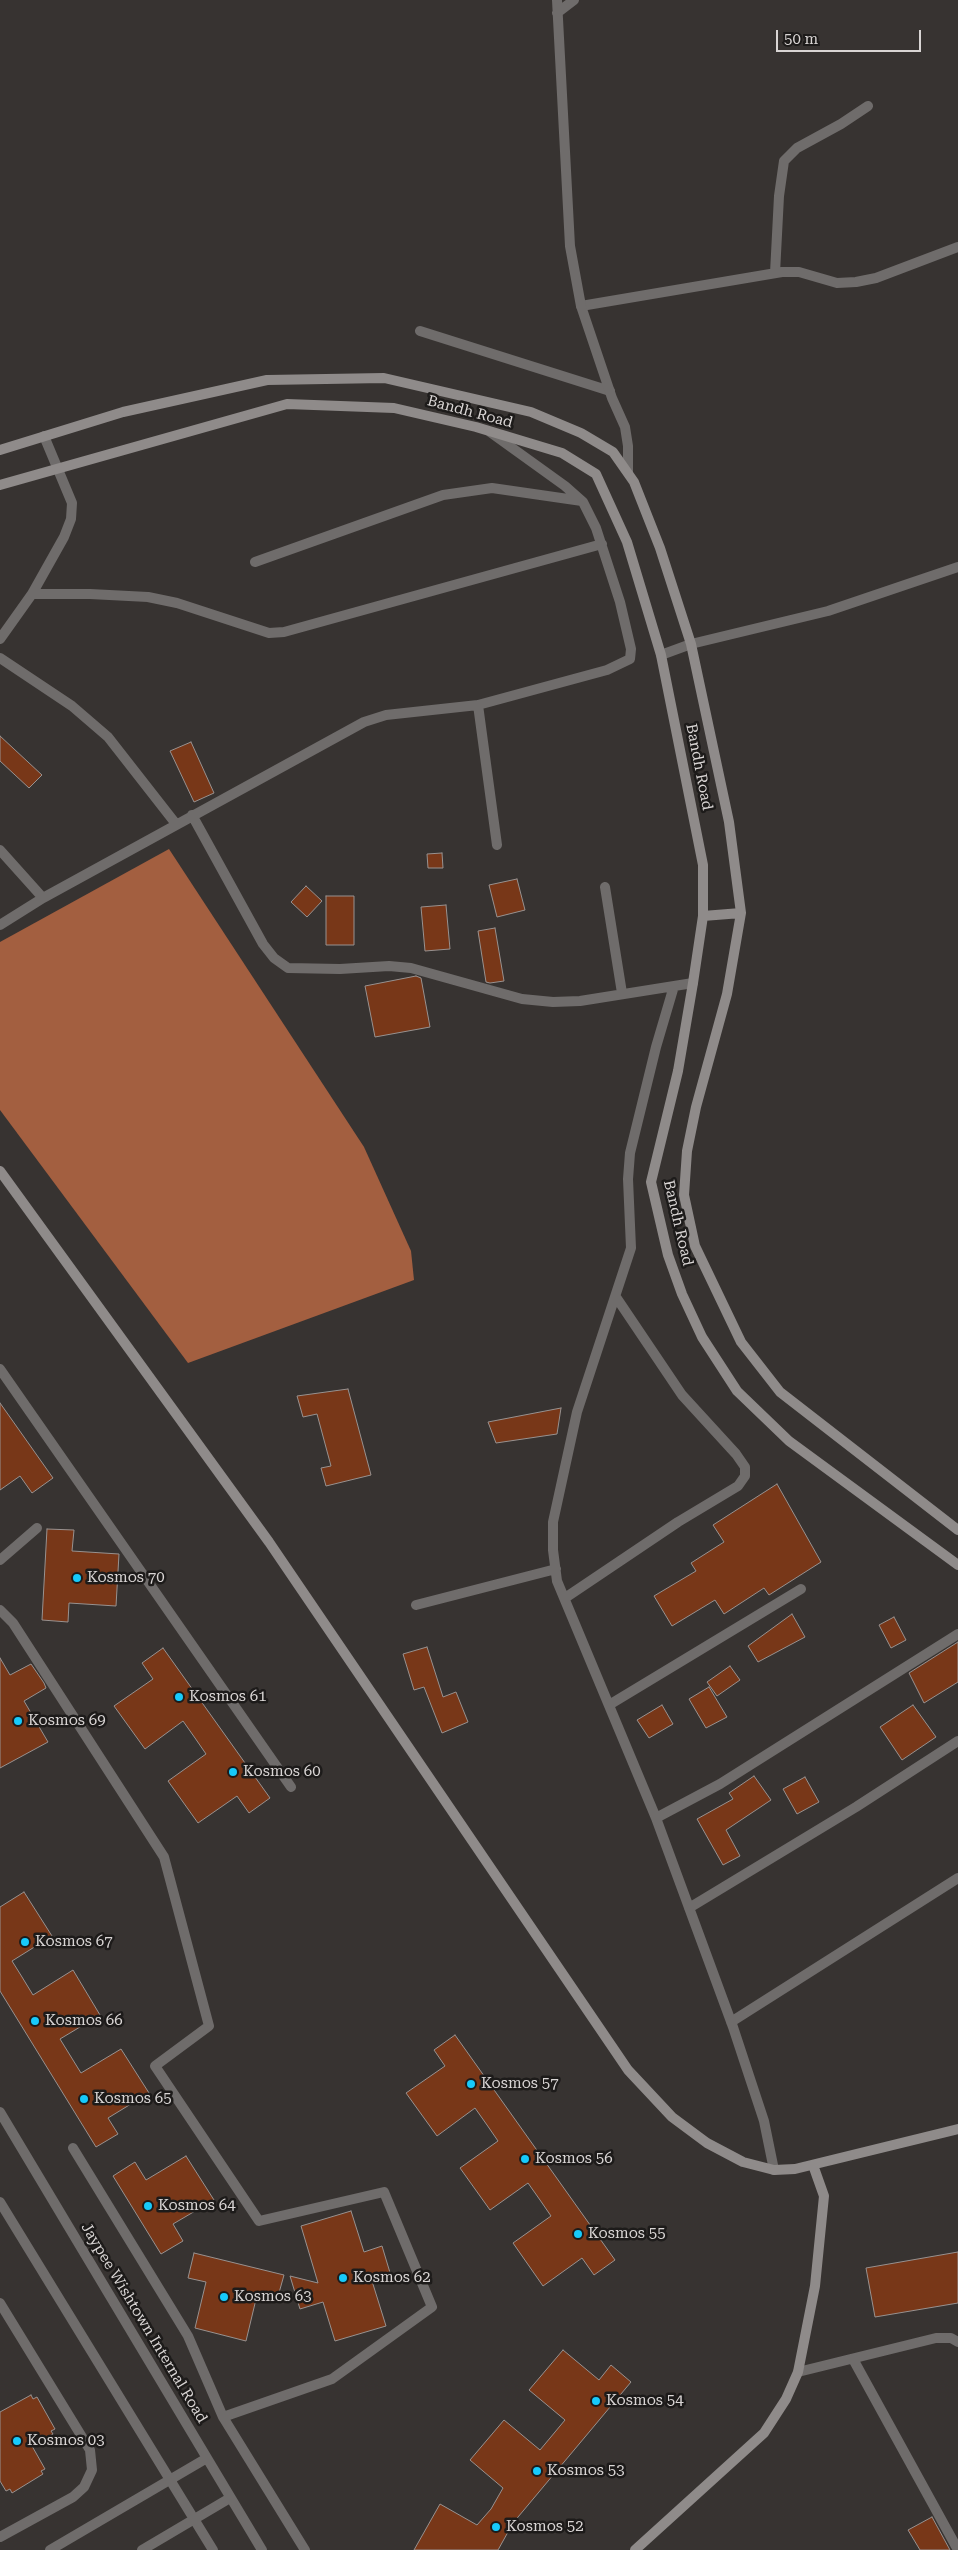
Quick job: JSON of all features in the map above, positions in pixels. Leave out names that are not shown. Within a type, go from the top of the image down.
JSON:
[{"type":"main road","name":"Bandh Road","points":[[0,450],[123,412],[267,380],[384,378],[531,412],[580,433],[613,452],[628,472],[660,548],[690,644],[729,822],[741,913],[727,994],[696,1108],[687,1151],[684,1195],[695,1246],[741,1342],[780,1392],[958,1530]]},
{"type":"main road","name":"Bandh Road","points":[[0,485],[287,404],[394,408],[488,430],[562,453],[596,474],[627,542],[661,655],[703,865],[704,916],[678,1071],[651,1182],[668,1255],[682,1294],[702,1337],[737,1391],[789,1441],[958,1565]]},
{"type":"main road","points":[[704,916],[741,913]]},
{"type":"main road","points":[[0,1171],[269,1542],[628,2070],[672,2117],[707,2143],[744,2162],[774,2170],[795,2170],[958,2129]]},
{"type":"main road","points":[[635,2550],[764,2433],[786,2399],[798,2372],[815,2286],[824,2196],[813,2165]]},
{"type":"street","points":[[557,0],[570,246],[581,306],[610,391],[625,427],[628,446],[628,472]]},
{"type":"street","points":[[557,13],[574,0]]},
{"type":"street","points":[[775,273],[779,196],[784,161],[797,148],[841,124],[868,106]]},
{"type":"street","points":[[581,306],[775,273],[799,272],[837,284],[856,282],[876,278],[958,247]]},
{"type":"street","points":[[420,331],[610,391]]},
{"type":"street","points":[[0,926],[43,898],[364,722],[386,715],[478,705],[607,670],[630,659],[631,649],[620,602],[602,544],[583,502],[565,486],[488,430]]},
{"type":"street","points":[[0,639],[32,594],[64,537],[70,519],[72,503],[44,436]]},
{"type":"street","points":[[255,562],[443,495],[492,488],[583,502]]},
{"type":"street","points":[[32,594],[148,597],[177,603],[269,633],[284,632],[602,544]]},
{"type":"street","points":[[661,655],[690,644],[828,611],[958,567]]},
{"type":"street","points":[[0,658],[72,706],[108,737],[176,824]]},
{"type":"street","points":[[478,705],[497,845]]},
{"type":"street","points":[[192,815],[263,944],[274,958],[288,968],[340,969],[389,966],[412,968],[522,999],[553,1002],[580,1001],[693,983]]},
{"type":"street","points":[[0,850],[43,898]]},
{"type":"street","points":[[604,887],[622,993]]},
{"type":"street","points":[[674,986],[631,1143],[628,1179],[631,1248],[577,1412],[553,1522],[557,1581],[656,1818],[731,2022],[764,2121],[774,2170]]},
{"type":"street","points":[[564,1598],[678,1522],[738,1486],[745,1476],[745,1466],[682,1394],[616,1297]]},
{"type":"street","points":[[0,1369],[292,1787]]},
{"type":"street","points":[[0,1560],[37,1528]]},
{"type":"street","points":[[416,1605],[556,1569]]},
{"type":"street","points":[[609,1705],[801,1589]]},
{"type":"street","points":[[0,1610],[14,1622],[164,1857],[209,2026],[155,2066],[259,2221],[384,2192],[432,2307],[332,2379],[223,2417]]},
{"type":"street","points":[[656,1818],[720,1784],[958,1634]]},
{"type":"street","points":[[689,1908],[856,1807],[958,1741]]},
{"type":"street","points":[[731,2022],[958,1878]]},
{"type":"street","name":"Jaypee Wishtown Internal Road","points":[[0,2112],[262,2550]]},
{"type":"street","points":[[73,2148],[188,2336],[223,2417],[305,2550]]},
{"type":"street","points":[[0,2202],[213,2550]]},
{"type":"street","points":[[0,2303],[90,2450],[92,2470],[84,2487],[73,2497],[0,2537]]},
{"type":"street","points":[[798,2372],[936,2338],[951,2338],[958,2342]]},
{"type":"street","points":[[853,2359],[958,2550]]},
{"type":"street","points":[[50,2550],[207,2458]]},
{"type":"street","points":[[142,2550],[230,2498]]},
{"type":"shaded area","points":[[169,849],[364,1147],[411,1251],[414,1280],[188,1363],[0,1110],[0,942]]},
{"type":"building","points":[[0,736],[42,775],[29,788],[0,761]]},
{"type":"building","points":[[191,742],[214,793],[194,802],[170,751]]},
{"type":"building","points":[[442,853],[443,868],[428,868],[427,854]]},
{"type":"building","points":[[517,879],[525,910],[497,917],[489,885]]},
{"type":"building","points":[[306,886],[322,901],[307,917],[291,902]]},
{"type":"building","points":[[326,896],[354,896],[354,945],[326,945]]},
{"type":"building","points":[[446,905],[450,949],[425,951],[421,907]]},
{"type":"building","points":[[495,928],[504,981],[490,983],[486,982],[478,931]]},
{"type":"building","points":[[416,976],[421,978],[430,1027],[375,1037],[365,986]]},
{"type":"building","points":[[348,1389],[371,1475],[326,1486],[321,1468],[331,1466],[317,1414],[303,1417],[297,1396]]},
{"type":"building","points":[[0,1403],[53,1478],[32,1493],[20,1476],[0,1490]]},
{"type":"building","points":[[561,1408],[557,1434],[496,1443],[488,1422]]},
{"type":"building","points":[[777,1484],[821,1562],[769,1595],[764,1588],[724,1614],[715,1600],[672,1626],[654,1596],[696,1571],[691,1563],[724,1542],[713,1525]]},
{"type":"building","name":"Kosmos 70","points":[[47,1529],[74,1530],[72,1551],[119,1554],[116,1606],[69,1603],[68,1622],[42,1620]]},
{"type":"building","points":[[792,1614],[805,1637],[758,1662],[748,1646]]},
{"type":"building","points":[[894,1617],[906,1640],[891,1648],[879,1625]]},
{"type":"building","points":[[958,1642],[958,1682],[924,1703],[909,1673]]},
{"type":"building","points":[[427,1647],[443,1697],[456,1692],[468,1722],[442,1733],[424,1687],[414,1690],[403,1654]]},
{"type":"building","points":[[163,1648],[270,1798],[249,1813],[237,1796],[198,1823],[168,1781],[206,1754],[183,1721],[145,1749],[114,1706],[153,1679],[142,1663]]},
{"type":"building","name":"Kosmos 69","points":[[0,1658],[10,1675],[31,1664],[44,1683],[46,1688],[24,1701],[48,1742],[0,1768]]},
{"type":"building","points":[[730,1666],[740,1680],[717,1696],[707,1682]]},
{"type":"building","points":[[709,1687],[727,1717],[706,1728],[689,1699]]},
{"type":"building","points":[[662,1705],[673,1724],[649,1738],[637,1720]]},
{"type":"building","points":[[913,1705],[936,1737],[902,1760],[880,1727]]},
{"type":"building","points":[[754,1776],[771,1800],[726,1830],[740,1856],[723,1865],[697,1819],[733,1799],[729,1793]]},
{"type":"building","points":[[805,1777],[819,1802],[797,1814],[783,1789]]},
{"type":"building","points":[[24,1892],[52,1936],[12,1961],[33,1995],[73,1970],[100,2015],[60,2039],[81,2073],[121,2049],[149,2093],[108,2118],[118,2134],[96,2147],[0,1991],[0,1907]]},
{"type":"building","points":[[455,2035],[615,2260],[594,2275],[582,2258],[543,2286],[513,2243],[551,2216],[540,2200],[528,2183],[490,2210],[460,2168],[498,2141],[475,2108],[437,2136],[406,2093],[445,2066],[434,2050]]},
{"type":"building","name":"Kosmos 64","points":[[186,2156],[214,2200],[173,2224],[183,2241],[161,2254],[113,2176],[135,2162],[146,2180]]},
{"type":"building","name":"Kosmos 62","points":[[351,2211],[364,2252],[382,2246],[391,2276],[372,2281],[386,2326],[335,2341],[323,2302],[300,2309],[290,2276],[318,2283],[301,2226]]},
{"type":"building","points":[[958,2252],[958,2303],[875,2317],[866,2268]]},
{"type":"building","name":"Kosmos 63","points":[[194,2253],[284,2275],[277,2300],[257,2295],[246,2341],[195,2328],[206,2282],[188,2278]]},
{"type":"building","points":[[563,2350],[599,2380],[611,2365],[631,2382],[513,2523],[498,2550],[414,2550],[440,2504],[477,2525],[491,2509],[503,2488],[470,2460],[504,2420],[540,2450],[565,2420],[529,2390]]},
{"type":"building","name":"Kosmos 03","points":[[31,2395],[33,2399],[37,2397],[55,2429],[51,2431],[53,2434],[32,2446],[45,2469],[41,2471],[43,2474],[12,2493],[10,2489],[6,2491],[0,2481],[0,2412]]},
{"type":"building","points":[[932,2517],[950,2550],[920,2550],[908,2530]]},
{"type":"place","name":"Kosmos 70","points":[[77,1578]]},
{"type":"place","name":"Kosmos 61","points":[[179,1697]]},
{"type":"place","name":"Kosmos 69","points":[[18,1721]]},
{"type":"place","name":"Kosmos 60","points":[[233,1772]]},
{"type":"place","name":"Kosmos 67","points":[[25,1942]]},
{"type":"place","name":"Kosmos 66","points":[[35,2021]]},
{"type":"place","name":"Kosmos 57","points":[[471,2084]]},
{"type":"place","name":"Kosmos 65","points":[[84,2099]]},
{"type":"place","name":"Kosmos 56","points":[[525,2159]]},
{"type":"place","name":"Kosmos 64","points":[[148,2206]]},
{"type":"place","name":"Kosmos 55","points":[[578,2234]]},
{"type":"place","name":"Kosmos 62","points":[[343,2278]]},
{"type":"place","name":"Kosmos 63","points":[[224,2297]]},
{"type":"place","name":"Kosmos 54","points":[[596,2401]]},
{"type":"place","name":"Kosmos 03","points":[[17,2441]]},
{"type":"place","name":"Kosmos 53","points":[[537,2471]]},
{"type":"place","name":"Kosmos 52","points":[[496,2527]]}]
